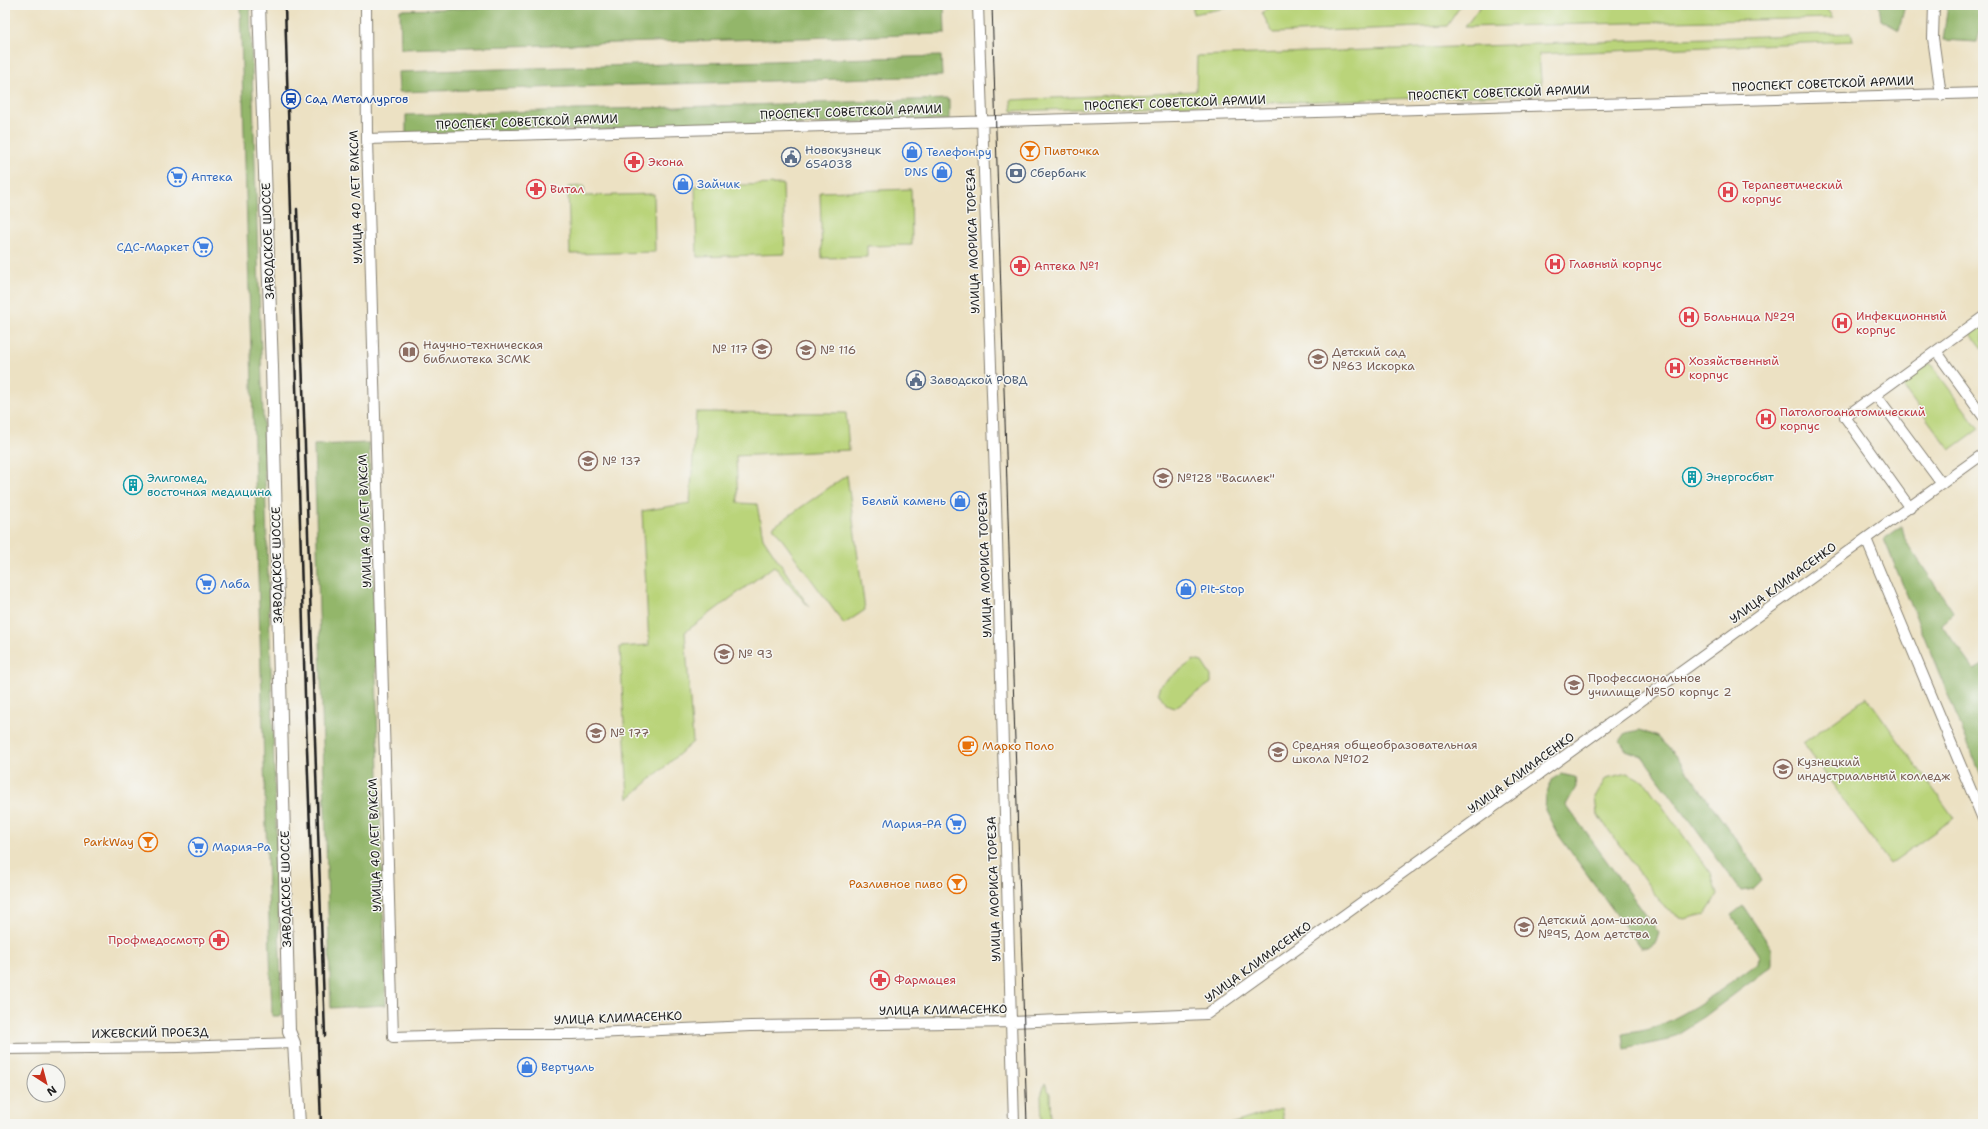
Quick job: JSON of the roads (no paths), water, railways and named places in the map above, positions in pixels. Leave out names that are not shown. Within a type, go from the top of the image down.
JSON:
[{"type":"main road","name":"ЗАВОДСКОЕ ШОССЕ","points":[[259,5],[272,367],[289,1031],[294,1043],[299,1124]]},
{"type":"street","name":"УЛИЦА 40 ЛЕТ ВЛКСМ","points":[[366,5],[367,139],[393,1037]]},
{"type":"street","name":"УЛИЦА МОРИСА ТОРЕЗА","points":[[978,5],[996,506],[1014,1124]]},
{"type":"street","points":[[1934,5],[1933,38],[1940,94]]},
{"type":"street","name":"ПРОСПЕКТ СОВЕТСКОЙ АРМИИ","points":[[367,139],[1983,93]]},
{"type":"street","points":[[1910,508],[1845,418],[1983,317]]},
{"type":"street","points":[[1936,351],[1983,416]]},
{"type":"street","points":[[1876,395],[1942,484]]},
{"type":"street","name":"УЛИЦА КЛИМАСЕНКО","points":[[393,1037],[495,1034],[573,1034],[750,1026],[1012,1022],[1207,1014],[1983,454]]},
{"type":"street","points":[[1866,539],[1983,819]]},
{"type":"street","name":"ИЖЕВСКИЙ ПРОЕЗД","points":[[5,1049],[178,1047],[294,1043]]},
{"type":"tram line","points":[[992,5],[1027,1124]]},
{"type":"railway","points":[[285,5],[305,695],[321,1124]]},
{"type":"railway","points":[[297,209],[325,1036]]},
{"type":"place","name":"Сад Металлургов","points":[[291,99]]},
{"type":"place","name":"Пивточка","points":[[1030,151]]},
{"type":"place","name":"Телефон.ру","points":[[912,152]]},
{"type":"place","name":"Новокузнецк 654038","points":[[791,157]]},
{"type":"place","name":"Экона","points":[[634,162]]},
{"type":"place","name":"DNS","points":[[942,172]]},
{"type":"place","name":"Сбербанк","points":[[1016,173]]},
{"type":"place","name":"Аптека","points":[[177,177]]},
{"type":"place","name":"Зайчик","points":[[683,184]]},
{"type":"place","name":"Витал","points":[[536,189]]},
{"type":"place","name":"Терапевтический корпус","points":[[1728,192]]},
{"type":"place","name":"СДС-Маркет","points":[[203,247]]},
{"type":"place","name":"Главный корпус","points":[[1555,264]]},
{"type":"place","name":"Аптека №1","points":[[1020,266]]},
{"type":"place","name":"Больница №29","points":[[1689,317]]},
{"type":"place","name":"Инфекционный корпус","points":[[1842,323]]},
{"type":"place","name":"№ 117","points":[[762,349]]},
{"type":"place","name":"№ 116","points":[[806,350]]},
{"type":"place","name":"Научно-техническая библиотека ЗСМК","points":[[409,352]]},
{"type":"place","name":"Детский сад №63 Искорка","points":[[1318,359]]},
{"type":"place","name":"Хозяйственный корпус","points":[[1675,368]]},
{"type":"place","name":"Заводской РОВД","points":[[916,380]]},
{"type":"place","name":"Патологоанатомический корпус","points":[[1766,419]]},
{"type":"place","name":"№ 137","points":[[588,461]]},
{"type":"place","name":"Энергосбыт","points":[[1692,477]]},
{"type":"place","name":"№128 \"Василек\"","points":[[1163,478]]},
{"type":"place","name":"Элигомед, восточная медицина","points":[[133,485]]},
{"type":"place","name":"Белый камень","points":[[960,501]]},
{"type":"place","name":"Лаба","points":[[206,584]]},
{"type":"place","name":"Pit-Stop","points":[[1186,589]]},
{"type":"place","name":"№ 93","points":[[724,654]]},
{"type":"place","name":"Профессиональное училище №50 корпус 2","points":[[1574,685]]},
{"type":"place","name":"№ 177","points":[[596,733]]},
{"type":"place","name":"Марко Поло","points":[[968,746]]},
{"type":"place","name":"Средняя общеобразовательная школа №102","points":[[1278,752]]},
{"type":"place","name":"Кузнецкий индустриальный колледж","points":[[1783,769]]},
{"type":"place","name":"Мария-РА","points":[[956,824]]},
{"type":"place","name":"ParkWay","points":[[148,842]]},
{"type":"place","name":"Мария-Ра","points":[[198,847]]},
{"type":"place","name":"Разливное пиво","points":[[957,884]]},
{"type":"place","name":"Детский дом-школа №95, Дом детства","points":[[1524,927]]},
{"type":"place","name":"Профмедосмотр","points":[[219,940]]},
{"type":"place","name":"Фармацея","points":[[880,980]]},
{"type":"place","name":"Вертуаль","points":[[527,1067]]}]
